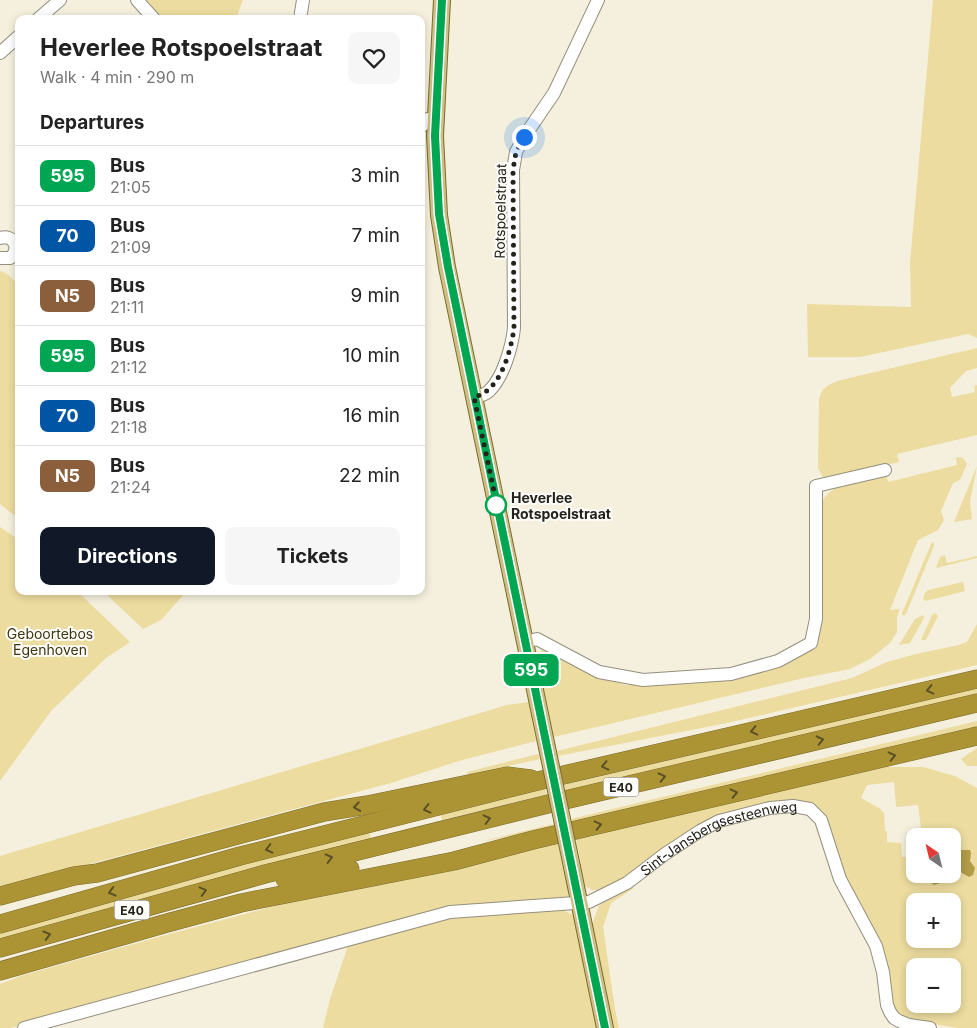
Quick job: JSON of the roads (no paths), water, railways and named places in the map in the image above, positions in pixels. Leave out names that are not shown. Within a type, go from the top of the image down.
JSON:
[{"type":"highway","name":"E40","points":[[6,922],[240,856],[542,780],[977,679]]},
{"type":"highway","name":"E40","points":[[0,948],[265,874],[538,806],[977,703]]},
{"type":"highway","points":[[0,971],[241,903],[454,861],[533,840],[977,736]]},
{"type":"highway","points":[[0,896],[324,812],[367,806],[508,776],[542,780]]},
{"type":"highway","points":[[265,874],[286,880],[533,840]]},
{"type":"highway","points":[[6,922],[52,894],[97,872]]},
{"type":"main road","points":[[442,0],[428,123],[436,176],[439,214],[474,397],[605,1028]]},
{"type":"street","points":[[43,15],[60,0]]},
{"type":"street","points":[[137,0],[150,15]]},
{"type":"street","points":[[301,15],[303,0]]},
{"type":"street","name":"Rotspoelstraat","points":[[474,397],[485,394],[496,383],[512,345],[514,328],[513,170],[516,152],[554,93],[598,0]]},
{"type":"street","points":[[0,53],[15,40]]},
{"type":"street","points":[[0,238],[8,237],[14,242],[15,246]]},
{"type":"street","points":[[0,258],[7,260],[15,258]]},
{"type":"street","points":[[533,640],[537,639],[600,672],[643,680],[731,674],[778,662],[811,643],[816,619],[816,486],[885,470]]},
{"type":"street","name":"Sint-Jansbergsesteenweg","points":[[24,1028],[450,912],[589,902],[627,883],[665,854],[719,821],[770,808],[793,806],[810,810],[821,820],[840,879],[876,946],[890,1012],[899,1021],[909,1025],[930,1028]]},
{"type":"place","name":"Heverlee Rotspoelstraat","points":[[496,505]]},
{"type":"park label","name":"Geboortebos Egenhoven","points":[[50,642]]}]
